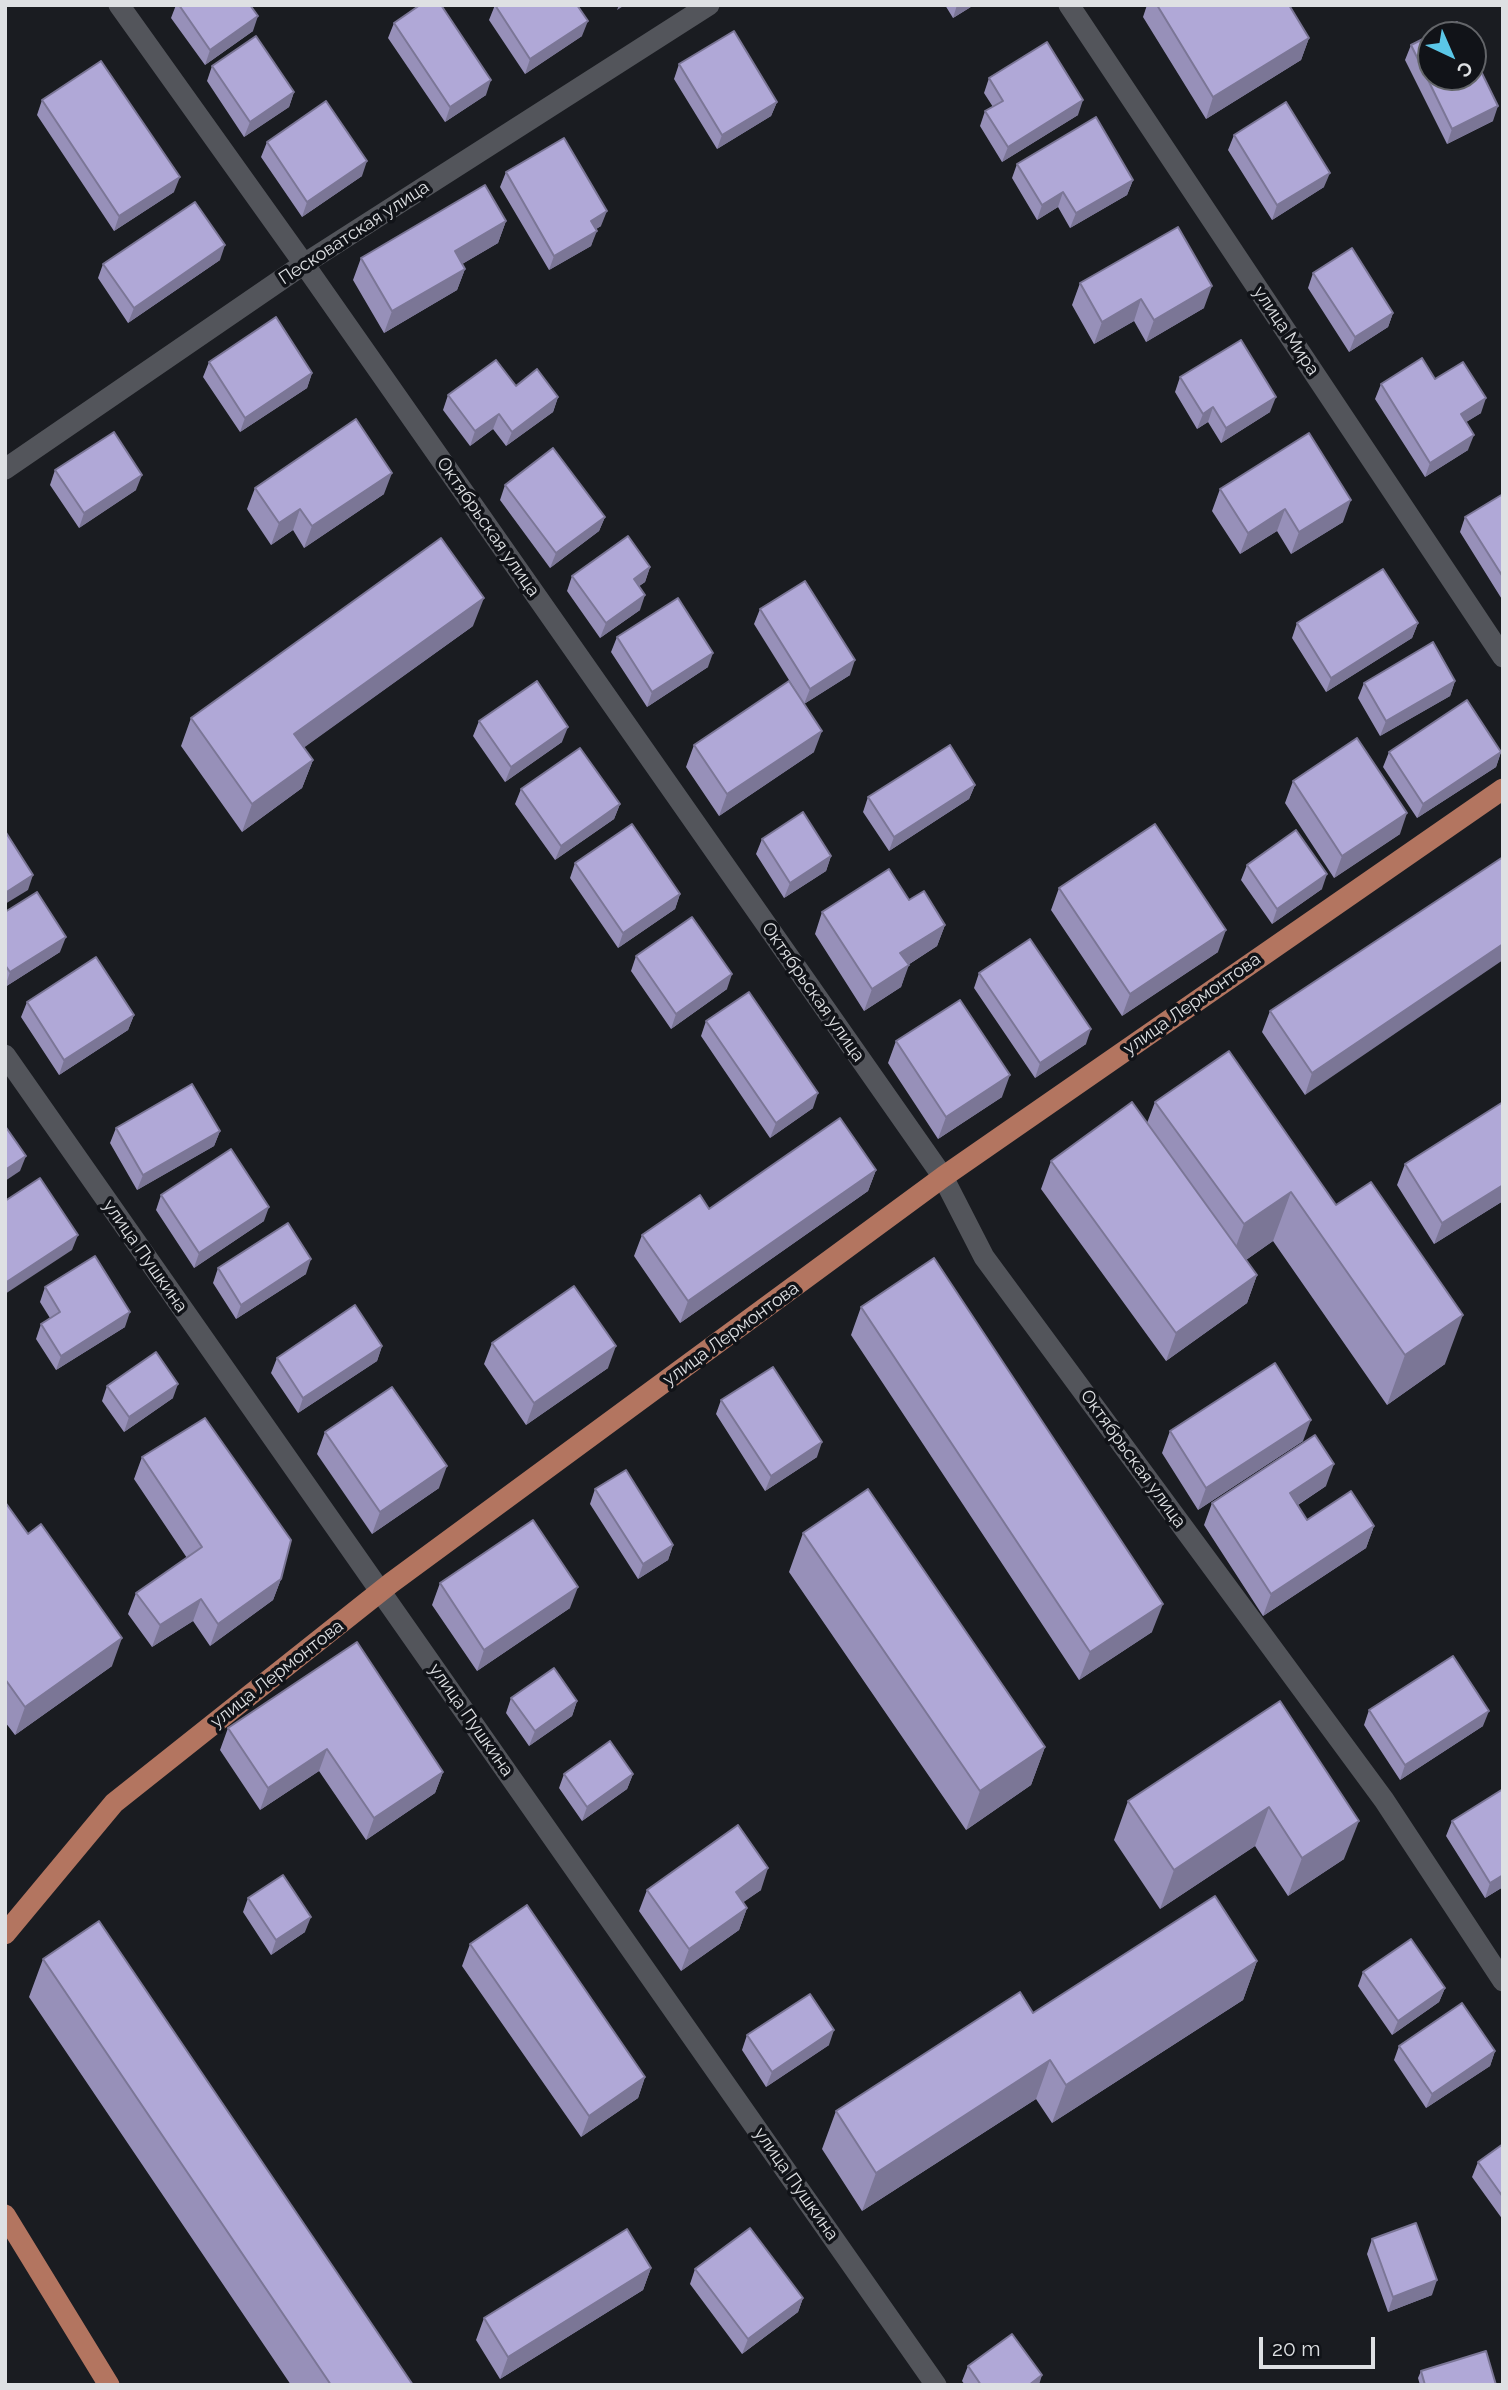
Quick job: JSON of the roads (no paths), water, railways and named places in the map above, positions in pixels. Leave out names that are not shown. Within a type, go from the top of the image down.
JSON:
[{"type":"main road","name":"улица Лермонтова","points":[[5,1934],[114,1803],[381,1591],[943,1177],[1503,789]]},
{"type":"main road","points":[[5,2215],[109,2385]]},
{"type":"street","name":"Октябрьская улица","points":[[119,5],[304,264],[943,1177],[984,1258],[1384,1800],[1503,1981]]},
{"type":"street","name":"Песковатская улица","points":[[5,469],[304,264],[709,5]]},
{"type":"street","name":"улица Мира","points":[[1069,5],[1503,657]]},
{"type":"street","name":"улица Пушкина","points":[[5,1055],[936,2385]]}]
